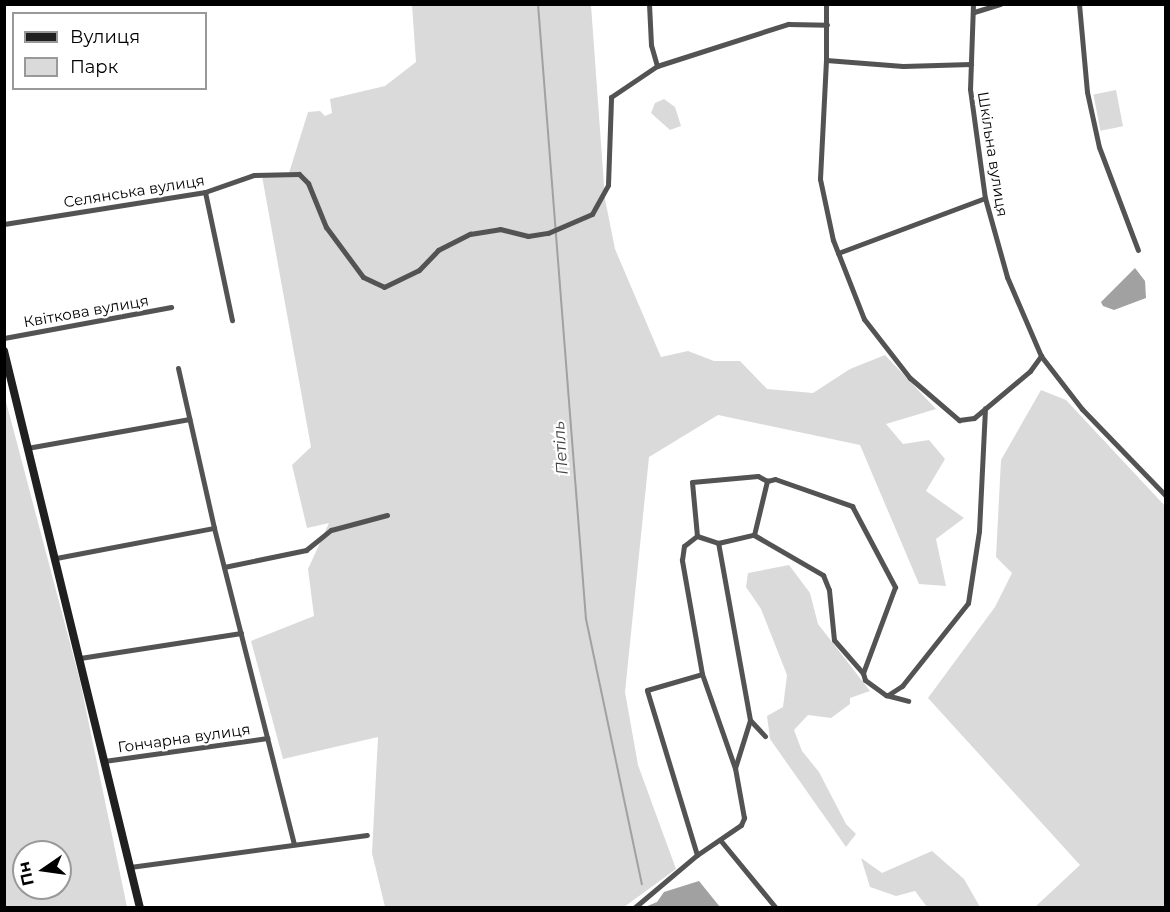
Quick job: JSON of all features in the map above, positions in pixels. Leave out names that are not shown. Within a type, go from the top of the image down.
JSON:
[{"type":"street","points":[[649,4],[657,66],[788,24],[827,25]]},
{"type":"street","points":[[826,4],[826,60],[820,179],[838,253],[864,319],[910,378],[959,420],[974,418],[1030,371],[1041,356]]},
{"type":"street","name":"Шкільна вулиця","points":[[973,4],[970,88],[985,198],[1007,277],[1041,356],[1082,409],[1166,496]]},
{"type":"street","points":[[974,12],[1000,4]]},
{"type":"street","points":[[1079,4],[1087,92],[1099,147],[1138,250]]},
{"type":"street","points":[[826,60],[903,66],[971,64]]},
{"type":"street","name":"Селянська вулиця","points":[[4,224],[205,192],[254,175],[299,174],[308,183],[326,227],[363,277],[384,287],[419,270],[438,250],[470,234],[500,229],[528,236],[548,233],[564,230],[592,214],[608,184],[611,97],[657,66]]},
{"type":"street","points":[[205,192],[232,320]]},
{"type":"street","points":[[838,253],[985,198]]},
{"type":"street","name":"Квіткова вулиця","points":[[4,338],[171,308]]},
{"type":"street","points":[[4,351],[39,505],[56,558],[140,908]]},
{"type":"street","points":[[178,368],[214,528],[294,844]]},
{"type":"street","points":[[886,695],[902,686],[968,603],[980,531],[985,408]]},
{"type":"street","points":[[27,448],[189,418]]},
{"type":"street","points":[[697,536],[692,482],[758,476],[767,481],[775,479],[852,506],[892,579],[893,597],[863,672]]},
{"type":"street","points":[[754,535],[767,481]]},
{"type":"street","points":[[224,567],[306,550],[331,530],[387,515]]},
{"type":"street","points":[[56,558],[214,528]]},
{"type":"street","points":[[697,536],[718,543],[754,535],[823,575],[829,590],[834,640],[863,672],[865,680],[886,695],[908,701]]},
{"type":"street","points":[[634,908],[697,855],[721,841],[741,825],[744,818],[735,768],[702,674],[682,560],[684,546],[697,536]]},
{"type":"street","points":[[718,543],[750,720],[735,768]]},
{"type":"street","points":[[80,658],[241,633]]},
{"type":"street","points":[[697,855],[647,690],[702,674]]},
{"type":"street","points":[[750,720],[765,736]]},
{"type":"street","name":"Гончарна вулиця","points":[[104,761],[267,738]]},
{"type":"street","points":[[130,867],[367,834]]},
{"type":"street","points":[[721,841],[776,908]]},
{"type":"green space","points":[[412,5],[591,5],[605,199],[615,249],[661,357],[688,351],[714,361],[740,361],[767,389],[813,393],[850,369],[885,355],[936,409],[886,424],[903,444],[929,440],[945,459],[926,491],[964,518],[936,539],[946,586],[919,584],[860,445],[718,415],[649,457],[625,692],[638,765],[676,869],[624,907],[385,907],[372,853],[378,737],[283,759],[251,641],[314,616],[308,569],[329,523],[307,528],[292,465],[311,447],[262,176],[289,173],[308,112],[320,111],[325,116],[332,113],[330,99],[385,86],[416,62]]},
{"type":"green space","points":[[1116,90],[1123,126],[1100,131],[1093,94]]},
{"type":"green space","points":[[664,99],[675,107],[681,126],[670,130],[651,113],[655,103]]},
{"type":"green space","points":[[1041,390],[1066,400],[1165,506],[1165,907],[1035,907],[1080,865],[928,698],[995,607],[1012,573],[996,557],[1001,460]]},
{"type":"green space","points":[[4,394],[80,681],[127,907],[5,907]]},
{"type":"green space","points":[[789,565],[810,593],[818,624],[870,691],[850,698],[850,704],[831,718],[808,715],[794,730],[802,751],[819,772],[846,824],[856,834],[846,847],[770,739],[767,716],[783,707],[787,675],[761,609],[746,587],[748,573]]},
{"type":"green space","points":[[932,851],[964,879],[980,907],[927,907],[915,891],[896,896],[870,887],[861,858],[882,873]]},
{"type":"shaded area","points":[[1135,268],[1145,281],[1146,298],[1114,310],[1103,306],[1101,302]]},
{"type":"shaded area","points":[[699,881],[720,907],[645,907],[657,902],[664,892]]},
{"type":"waterway","name":"Петіль","points":[[538,4],[586,619],[642,884]]}]
